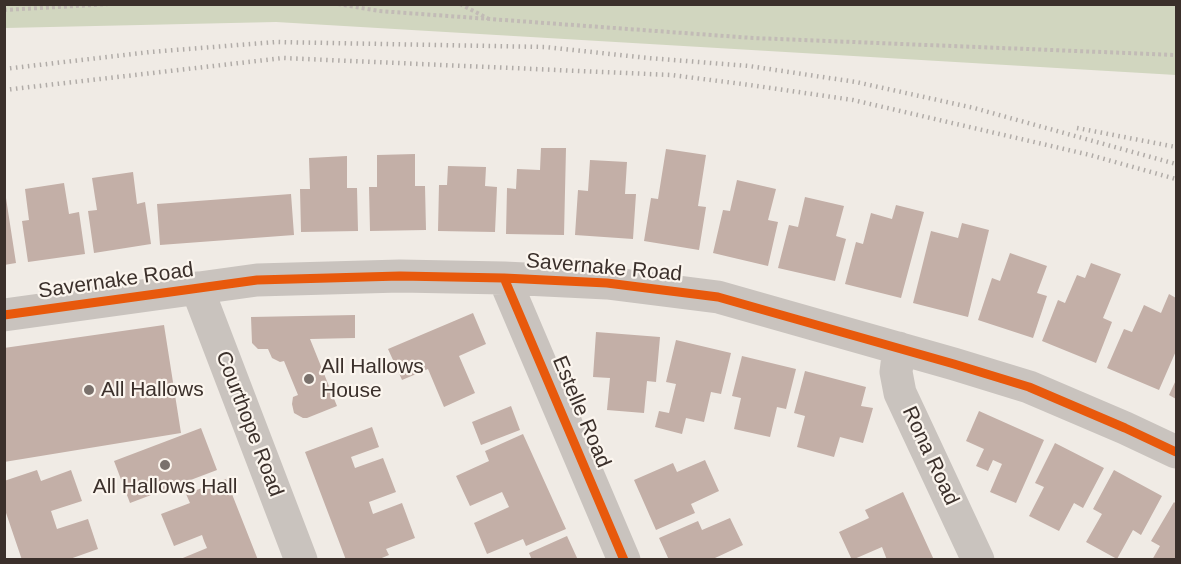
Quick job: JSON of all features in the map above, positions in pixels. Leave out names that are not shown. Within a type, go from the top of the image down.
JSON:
[{"type":"street","name":"Savernake Road","points":[[4,315],[257,280],[400,276],[607,283],[718,297],[899,348],[1029,387],[1176,452]]},
{"type":"street","name":"Estelle Road","points":[[504,278],[624,560]]},
{"type":"street","name":"Courthope Road","points":[[197,288],[301,560]]},
{"type":"street","name":"Rona Road","points":[[899,348],[896,372],[900,393],[978,560]]},
{"type":"path","points":[[4,10],[111,4]]},
{"type":"path","points":[[339,4],[379,11],[753,38],[1176,55]]},
{"type":"path","points":[[364,4],[379,11]]},
{"type":"path","points":[[460,4],[491,20]]},
{"type":"green space","points":[[4,5],[1176,5],[1176,75],[276,22],[5,28]]},
{"type":"building","points":[[541,148],[566,148],[564,235],[506,234],[507,188],[516,189],[517,169],[540,170]]},
{"type":"building","points":[[666,149],[706,155],[698,206],[706,207],[699,250],[644,241],[651,198],[658,199]]},
{"type":"building","points":[[415,154],[415,186],[425,186],[426,230],[370,231],[369,187],[377,187],[377,155]]},
{"type":"building","points":[[347,156],[347,188],[357,188],[358,231],[301,232],[300,189],[310,189],[309,158]]},
{"type":"building","points":[[590,160],[627,162],[625,194],[636,194],[633,239],[575,235],[578,190],[588,191]]},
{"type":"building","points":[[448,166],[486,167],[485,186],[497,187],[495,232],[438,231],[439,185],[447,185]]},
{"type":"building","points":[[133,172],[137,204],[145,202],[151,244],[94,253],[88,211],[97,210],[92,178]]},
{"type":"building","points":[[737,180],[776,189],[768,220],[778,222],[768,266],[713,253],[723,210],[730,211]]},
{"type":"building","points":[[64,183],[69,214],[79,212],[85,254],[28,262],[22,221],[29,220],[25,189]]},
{"type":"building","points":[[291,194],[294,235],[160,245],[157,204]]},
{"type":"building","points":[[805,197],[844,206],[836,236],[846,239],[835,281],[778,268],[789,225],[798,227]]},
{"type":"building","points":[[4,198],[6,198],[16,263],[4,265]]},
{"type":"building","points":[[896,205],[924,212],[901,298],[845,284],[856,242],[863,244],[871,213],[892,219]]},
{"type":"building","points":[[962,223],[989,230],[968,317],[913,303],[931,231],[958,238]]},
{"type":"building","points":[[1010,253],[1047,266],[1037,293],[1047,296],[1033,338],[978,320],[992,278],[1000,281]]},
{"type":"building","points":[[1091,263],[1121,274],[1103,318],[1112,322],[1096,363],[1042,341],[1058,300],[1065,303],[1077,275],[1085,278]]},
{"type":"building","points":[[1169,294],[1176,298],[1176,351],[1159,390],[1107,368],[1124,329],[1132,332],[1144,305],[1161,313]]},
{"type":"building","points":[[473,313],[486,344],[459,356],[475,393],[444,407],[428,369],[402,380],[388,349]]},
{"type":"building","name":"All Hallows House","points":[[355,315],[355,338],[310,339],[337,406],[307,418],[294,413],[293,397],[298,395],[284,361],[280,362],[272,358],[268,349],[258,349],[252,343],[251,317]]},
{"type":"building","name":"All Hallows","points":[[164,325],[181,433],[4,462],[4,348]]},
{"type":"building","points":[[596,332],[660,337],[656,382],[647,381],[644,413],[607,410],[610,378],[593,377]]},
{"type":"building","points":[[676,340],[731,353],[721,394],[711,392],[704,422],[686,418],[682,434],[655,427],[659,411],[669,413],[676,384],[666,382]]},
{"type":"building","points":[[742,356],[796,369],[786,409],[777,407],[770,437],[734,429],[741,398],[732,396]]},
{"type":"building","points":[[805,371],[866,387],[861,406],[873,408],[863,443],[840,437],[834,457],[797,447],[805,416],[794,413]]},
{"type":"building","points":[[1176,380],[1176,399],[1169,395]]},
{"type":"building","points":[[511,406],[520,430],[481,445],[472,422]]},
{"type":"building","points":[[979,411],[1044,440],[1016,503],[990,492],[1002,464],[993,460],[988,471],[976,466],[984,449],[966,441]]},
{"type":"building","points":[[372,427],[379,447],[351,457],[355,468],[383,458],[396,492],[369,502],[373,514],[402,503],[415,538],[386,549],[389,555],[377,560],[346,560],[305,452]]},
{"type":"building","name":"All Hallows Hall","points":[[201,428],[217,470],[130,503],[114,461]]},
{"type":"building","points":[[523,434],[566,529],[526,546],[523,539],[487,554],[474,523],[509,507],[502,492],[470,506],[456,476],[489,461],[485,451]]},
{"type":"building","points":[[1055,443],[1104,468],[1083,508],[1074,503],[1059,531],[1029,516],[1044,487],[1035,483]]},
{"type":"building","points":[[705,460],[719,491],[691,504],[695,513],[656,530],[634,480],[673,463],[677,472]]},
{"type":"building","points":[[37,470],[41,481],[71,470],[82,501],[51,511],[57,529],[88,519],[98,549],[67,560],[22,560],[4,507],[4,481]]},
{"type":"building","points":[[1114,470],[1162,496],[1141,535],[1133,530],[1117,559],[1086,542],[1102,514],[1093,509]]},
{"type":"building","points":[[226,479],[258,560],[178,560],[207,548],[202,535],[174,546],[161,514],[190,503],[186,494]]},
{"type":"building","points":[[903,492],[934,560],[887,560],[882,547],[852,560],[839,532],[869,518],[865,510]]},
{"type":"building","points":[[1174,502],[1176,504],[1176,560],[1152,560],[1160,546],[1151,541]]},
{"type":"building","points":[[730,518],[743,545],[715,558],[716,560],[669,560],[659,538],[698,521],[702,530]]},
{"type":"building","points":[[567,536],[578,560],[532,560],[529,553]]},
{"type":"railway","points":[[4,69],[150,52],[276,42],[545,47],[749,66],[856,82],[974,108],[1176,164]]},
{"type":"railway","points":[[4,90],[283,58],[671,75],[853,100],[1090,155],[1176,179]]},
{"type":"railway","points":[[1077,128],[1176,147]]},
{"type":"cycle path","points":[[4,315],[257,280],[400,276],[607,283],[718,297],[954,364],[1029,387],[1176,452]]},
{"type":"cycle path","points":[[504,278],[624,560]]},
{"type":"place","name":"All Hallows House","points":[[309,379]]},
{"type":"place","name":"All Hallows","points":[[89,390]]},
{"type":"place","name":"All Hallows Hall","points":[[165,465]]}]
